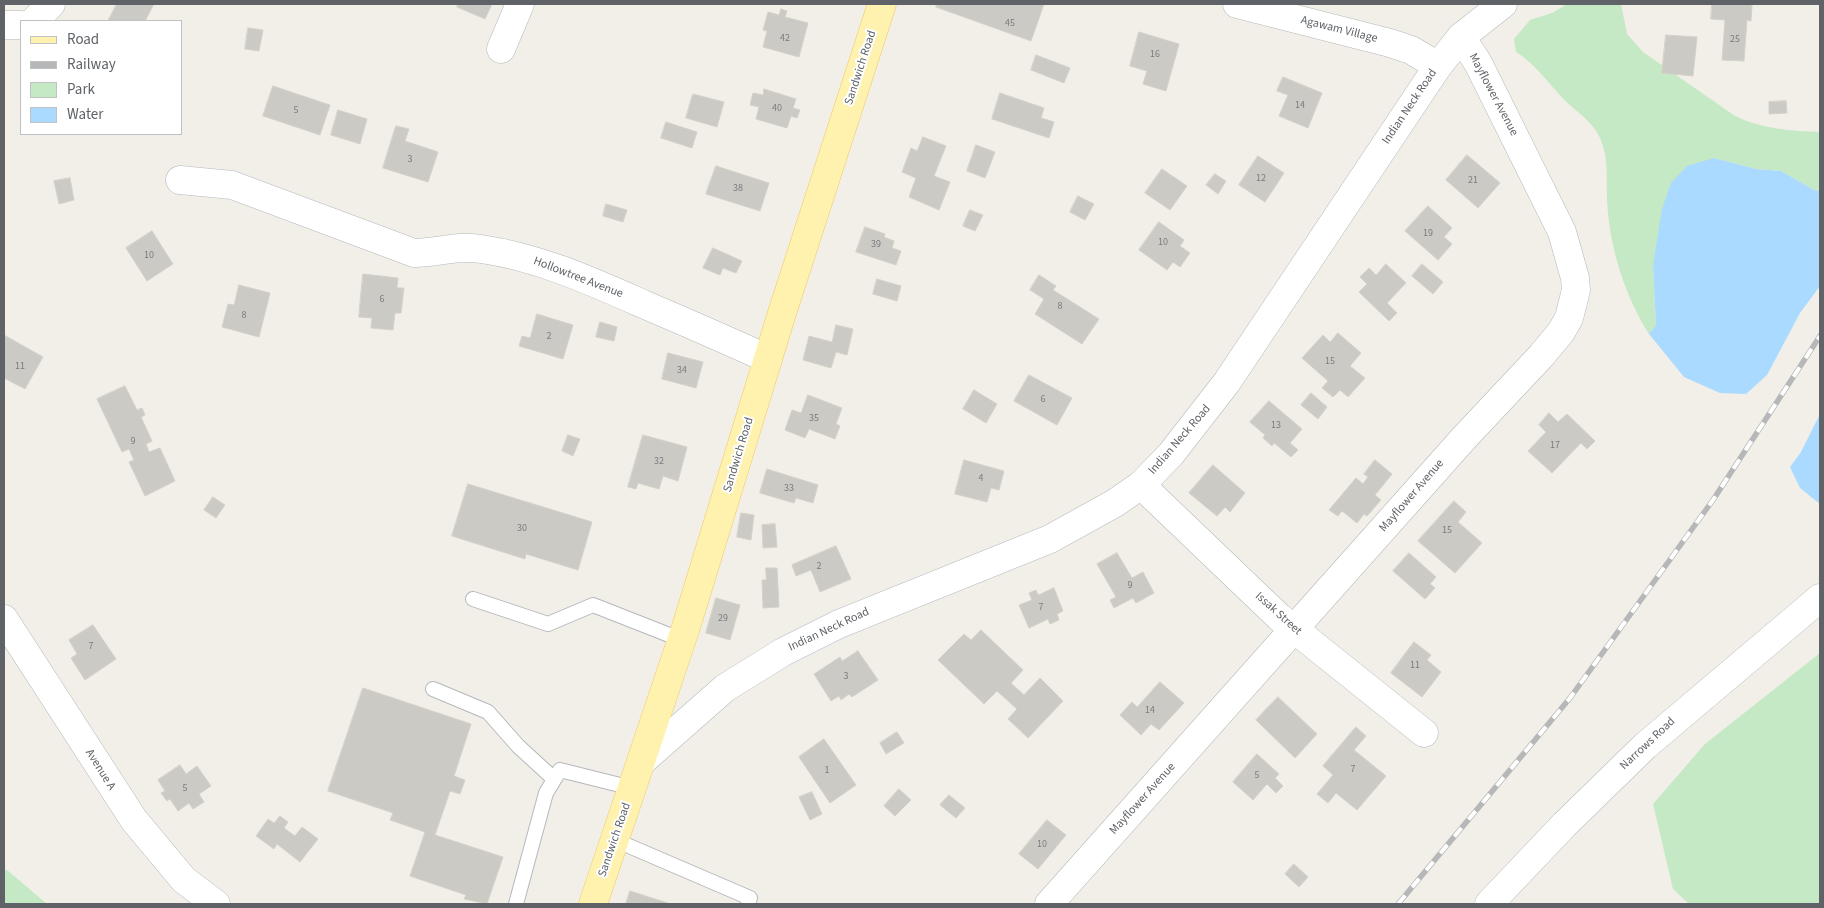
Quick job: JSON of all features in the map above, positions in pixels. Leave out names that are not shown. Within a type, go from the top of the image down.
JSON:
[{"type":"main road","name":"Sandwich Road","points":[[594,904],[682,640],[768,359],[882,4]]},
{"type":"street","points":[[35,20],[51,4]]},
{"type":"street","points":[[501,49],[520,4]]},
{"type":"street","name":"Agawam Village","points":[[1237,4],[1390,43],[1411,50],[1438,66]]},
{"type":"street","name":"Indian Neck Road","points":[[641,762],[726,688],[784,652],[839,624],[1057,535],[1097,514],[1141,485],[1191,431],[1227,382],[1438,66],[1461,37],[1503,4]]},
{"type":"street","points":[[4,24],[20,25]]},
{"type":"street","name":"Mayflower Avenue","points":[[1050,904],[1293,629],[1561,332],[1574,303],[1576,278],[1562,232],[1478,63],[1461,37]]},
{"type":"street","name":"Hollowtree Avenue","points":[[180,180],[232,185],[414,253],[429,253],[461,247],[480,248],[528,259],[563,270],[605,287],[768,359]]},
{"type":"street","name":"Issak Street","points":[[1141,485],[1293,629],[1424,733]]},
{"type":"street","name":"Narrows Road","points":[[1496,902],[1577,812],[1644,746],[1820,598]]},
{"type":"street","name":"Avenue A","points":[[4,619],[134,820],[184,880],[216,904]]},
{"type":"lane","points":[[473,599],[548,624],[593,605],[682,640]]},
{"type":"lane","points":[[433,688],[488,712],[518,746],[554,780]]},
{"type":"lane","points":[[516,904],[546,793],[560,770],[632,788]]},
{"type":"lane","points":[[615,840],[750,898],[748,904]]},
{"type":"green space","points":[[1567,4],[1621,4],[1627,34],[1643,52],[1735,116],[1766,127],[1820,132],[1820,190],[1816,191],[1781,171],[1756,169],[1714,158],[1653,265],[1656,325],[1649,334],[1632,303],[1619,269],[1608,216],[1606,160],[1600,138],[1592,125],[1564,100],[1533,66],[1516,52],[1514,39],[1530,20],[1552,13]]},
{"type":"green space","points":[[1820,653],[1820,904],[1689,904],[1673,889],[1653,804],[1705,744]]},
{"type":"green space","points":[[4,870],[7,870],[47,904],[4,904]]},
{"type":"water","points":[[1714,158],[1756,169],[1781,171],[1816,191],[1820,190],[1820,286],[1800,313],[1767,375],[1746,394],[1720,393],[1684,377],[1649,334],[1656,325],[1653,265],[1662,209],[1671,183],[1687,166]]},
{"type":"water","points":[[1820,414],[1820,504],[1800,488],[1790,467],[1801,452]]},
{"type":"building","points":[[117,4],[154,4],[146,20],[109,20]]},
{"type":"building","points":[[458,4],[492,4],[485,19],[457,7]]},
{"type":"building","points":[[937,4],[1044,4],[1031,41],[936,7]]},
{"type":"building","points":[[1712,4],[1752,4],[1751,21],[1747,20],[1744,61],[1722,60],[1725,20],[1711,19]]},
{"type":"building","points":[[781,9],[787,11],[785,17],[808,23],[799,57],[763,47],[767,31],[763,30],[768,12],[779,15]]},
{"type":"building","points":[[248,28],[263,30],[259,51],[245,49]]},
{"type":"building","points":[[1139,32],[1179,44],[1166,91],[1143,84],[1147,71],[1130,66]]},
{"type":"building","points":[[1666,35],[1697,37],[1693,76],[1662,73]]},
{"type":"building","points":[[1036,55],[1070,68],[1064,83],[1031,70]]},
{"type":"building","points":[[1283,77],[1322,93],[1308,128],[1279,116],[1288,95],[1277,91]]},
{"type":"building","points":[[273,86],[330,105],[320,135],[263,116]]},
{"type":"building","points":[[764,89],[796,99],[793,108],[800,110],[797,118],[791,116],[787,128],[756,119],[759,107],[750,105],[753,93],[763,95]]},
{"type":"building","points":[[1000,93],[1044,108],[1041,118],[1054,122],[1049,138],[992,119]]},
{"type":"building","points":[[693,94],[724,102],[717,127],[686,118]]},
{"type":"building","points":[[1786,101],[1787,113],[1769,114],[1769,102]]},
{"type":"building","points":[[338,110],[367,119],[360,144],[331,135]]},
{"type":"building","points":[[666,122],[697,132],[692,148],[661,138]]},
{"type":"building","points":[[396,126],[409,129],[405,141],[438,152],[428,182],[383,168]]},
{"type":"building","points":[[923,137],[946,146],[934,176],[950,182],[939,210],[909,197],[916,178],[902,172],[911,148],[917,151]]},
{"type":"building","points":[[976,145],[995,152],[985,178],[967,171]]},
{"type":"building","points":[[1467,155],[1500,183],[1478,208],[1446,180]]},
{"type":"building","points":[[1258,156],[1284,173],[1265,202],[1239,185]]},
{"type":"building","points":[[716,166],[769,183],[760,211],[706,194]]},
{"type":"building","points":[[1162,169],[1187,186],[1170,210],[1145,193]]},
{"type":"building","points":[[1215,174],[1226,181],[1218,194],[1206,185]]},
{"type":"building","points":[[70,178],[74,200],[59,204],[54,181]]},
{"type":"building","points":[[1078,196],[1094,204],[1085,220],[1070,212]]},
{"type":"building","points":[[606,204],[627,210],[623,222],[603,216]]},
{"type":"building","points":[[1428,206],[1452,228],[1444,237],[1452,244],[1438,260],[1405,231]]},
{"type":"building","points":[[970,210],[983,215],[975,231],[963,226]]},
{"type":"building","points":[[1159,222],[1184,240],[1180,246],[1190,253],[1180,267],[1173,262],[1167,270],[1139,250]]},
{"type":"building","points":[[865,227],[885,234],[884,237],[894,241],[892,248],[901,251],[896,265],[856,252]]},
{"type":"building","points":[[152,231],[173,264],[147,281],[126,248]]},
{"type":"building","points":[[713,248],[742,261],[736,273],[723,268],[720,275],[703,268]]},
{"type":"building","points":[[1386,264],[1406,283],[1387,303],[1397,313],[1389,321],[1359,292],[1367,284],[1360,277],[1369,268],[1376,275]]},
{"type":"building","points":[[1422,264],[1443,282],[1433,294],[1412,276]]},
{"type":"building","points":[[363,274],[398,278],[397,288],[404,288],[401,313],[395,313],[393,330],[371,328],[372,318],[359,317]]},
{"type":"building","points":[[1039,275],[1056,286],[1053,290],[1099,319],[1082,344],[1035,314],[1044,299],[1030,290]]},
{"type":"building","points":[[877,279],[901,286],[897,301],[873,294]]},
{"type":"building","points":[[239,285],[270,293],[259,337],[222,327],[228,304],[234,305]]},
{"type":"building","points":[[537,314],[573,325],[563,359],[519,346],[522,336],[530,338]]},
{"type":"building","points":[[600,322],[617,327],[614,341],[596,337]]},
{"type":"building","points":[[836,325],[853,329],[847,355],[836,352],[831,368],[803,360],[809,336],[832,342]]},
{"type":"building","points":[[1338,333],[1361,353],[1350,366],[1365,378],[1348,397],[1340,390],[1333,397],[1322,388],[1328,381],[1302,358],[1323,335],[1330,342]]},
{"type":"building","points":[[4,335],[43,357],[25,389],[4,378]]},
{"type":"building","points":[[668,353],[703,362],[696,388],[662,379]]},
{"type":"building","points":[[1029,375],[1072,398],[1057,425],[1014,401]]},
{"type":"building","points":[[125,386],[137,410],[142,408],[145,415],[141,417],[152,441],[146,444],[149,452],[160,448],[175,481],[145,496],[129,462],[134,460],[129,449],[122,452],[97,399]]},
{"type":"building","points":[[974,390],[997,404],[986,423],[963,409]]},
{"type":"building","points":[[1311,393],[1327,407],[1318,419],[1301,405]]},
{"type":"building","points":[[808,395],[842,408],[836,424],[840,426],[835,439],[809,429],[805,438],[785,430],[792,410],[801,413]]},
{"type":"building","points":[[1269,401],[1302,429],[1290,443],[1298,450],[1291,457],[1274,443],[1272,446],[1263,438],[1265,435],[1250,422]]},
{"type":"building","points":[[1549,413],[1558,422],[1567,414],[1595,441],[1587,449],[1581,443],[1552,473],[1528,451],[1546,432],[1539,425]]},
{"type":"building","points":[[568,435],[580,439],[573,456],[562,451]]},
{"type":"building","points":[[643,435],[687,447],[678,481],[663,476],[659,489],[638,483],[636,489],[628,487]]},
{"type":"building","points":[[964,460],[1004,471],[999,490],[991,488],[987,502],[955,494]]},
{"type":"building","points":[[1375,460],[1392,474],[1375,495],[1381,500],[1367,516],[1364,514],[1357,523],[1342,511],[1338,516],[1329,510],[1356,478],[1363,484],[1368,477],[1364,474]]},
{"type":"building","points":[[1213,465],[1245,493],[1230,512],[1225,507],[1217,516],[1189,493]]},
{"type":"building","points":[[767,469],[818,485],[813,503],[796,498],[794,503],[760,493]]},
{"type":"building","points":[[468,484],[592,522],[578,570],[526,554],[525,559],[452,536]]},
{"type":"building","points":[[213,497],[225,505],[216,518],[204,510]]},
{"type":"building","points":[[1454,501],[1466,512],[1458,522],[1482,543],[1455,573],[1418,541]]},
{"type":"building","points":[[741,513],[754,515],[751,540],[737,537]]},
{"type":"building","points":[[775,524],[777,547],[763,548],[762,525]]},
{"type":"building","points":[[836,546],[851,579],[820,592],[811,570],[796,576],[792,565]]},
{"type":"building","points":[[1117,553],[1132,578],[1143,572],[1154,593],[1136,603],[1133,598],[1114,608],[1110,600],[1116,597],[1097,564]]},
{"type":"building","points":[[1409,553],[1436,577],[1430,584],[1435,588],[1425,599],[1393,571]]},
{"type":"building","points":[[766,568],[777,568],[779,607],[763,608],[762,580],[766,580]]},
{"type":"building","points":[[1054,588],[1063,611],[1057,614],[1059,620],[1050,624],[1048,619],[1029,628],[1019,605],[1032,600],[1029,593],[1036,590],[1038,595]]},
{"type":"building","points":[[716,598],[740,605],[730,640],[706,633]]},
{"type":"building","points":[[93,625],[116,659],[85,680],[71,658],[77,654],[69,640]]},
{"type":"building","points":[[981,630],[1023,670],[1011,683],[1024,695],[1040,678],[1063,701],[1028,738],[1008,719],[1017,709],[997,691],[984,704],[938,660],[964,634],[971,640]]},
{"type":"building","points":[[1414,642],[1431,655],[1427,660],[1441,672],[1422,697],[1391,673]]},
{"type":"building","points":[[858,651],[878,680],[852,697],[849,694],[841,700],[839,696],[831,701],[814,674],[840,657],[842,661]]},
{"type":"building","points":[[1160,682],[1184,703],[1159,730],[1151,724],[1141,735],[1120,715],[1132,702],[1137,707]]},
{"type":"building","points":[[363,688],[471,724],[454,776],[465,780],[460,794],[450,791],[435,835],[503,857],[487,904],[464,899],[466,895],[410,876],[425,832],[390,820],[393,813],[328,791]]},
{"type":"building","points":[[1278,697],[1317,734],[1295,758],[1256,720]]},
{"type":"building","points":[[1356,727],[1366,736],[1354,750],[1386,776],[1357,810],[1336,793],[1328,803],[1317,794],[1333,775],[1323,766]]},
{"type":"building","points":[[897,732],[904,743],[886,754],[880,743]]},
{"type":"building","points":[[824,739],[856,785],[830,803],[799,757]]},
{"type":"building","points":[[1257,754],[1279,774],[1275,778],[1283,786],[1276,793],[1267,784],[1253,800],[1233,782]]},
{"type":"building","points":[[180,765],[186,774],[197,766],[211,786],[199,794],[204,802],[193,809],[189,803],[178,811],[170,799],[167,801],[161,793],[165,791],[158,780]]},
{"type":"building","points":[[899,789],[911,800],[895,816],[884,806]]},
{"type":"building","points":[[812,792],[822,814],[810,820],[799,797]]},
{"type":"building","points":[[949,795],[965,808],[956,818],[940,805]]},
{"type":"building","points":[[280,816],[288,822],[284,828],[295,836],[302,827],[318,839],[300,862],[277,844],[274,849],[256,836],[268,819],[274,823]]},
{"type":"building","points":[[1047,820],[1066,835],[1038,869],[1019,854]]},
{"type":"building","points":[[1294,864],[1308,877],[1299,887],[1285,874]]},
{"type":"building","points":[[630,891],[671,904],[626,904]]},
{"type":"railway","points":[[1398,904],[1570,698],[1713,500],[1820,336]]}]
